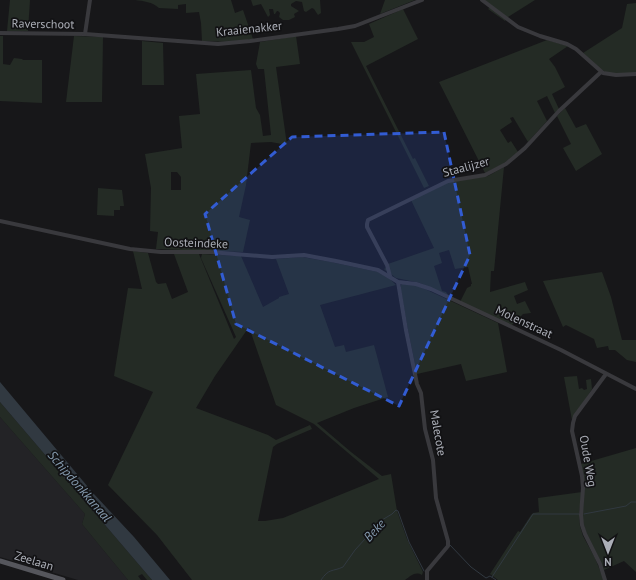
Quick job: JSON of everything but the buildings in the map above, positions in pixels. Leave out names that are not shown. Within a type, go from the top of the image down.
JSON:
[{"type":"main road","name":"Zeelaan","points":[[0,561],[62,580]]},
{"type":"street","points":[[85,34],[90,0]]},
{"type":"street","name":"Kraaienakker","points":[[85,34],[193,43],[233,43],[355,26],[422,0]]},
{"type":"street","points":[[482,0],[518,27],[530,33],[567,44],[576,49],[601,72],[607,75],[616,76],[636,74]]},
{"type":"street","name":"Raverschoot","points":[[0,33],[85,34]]},
{"type":"street","name":"Staalijzer","points":[[390,276],[387,265],[367,227],[368,220],[448,181],[486,175],[506,164],[525,148],[559,111],[601,72]]},
{"type":"street","name":"Oosteindeke","points":[[0,221],[130,249],[161,252],[210,252],[272,257],[304,255],[378,270],[400,282]]},
{"type":"street","name":"Molenstraat","points":[[400,282],[416,284],[431,289],[561,350],[636,389]]},
{"type":"street","name":"Malecote","points":[[400,282],[406,330],[417,384],[421,393],[425,429],[433,460],[436,498],[448,541],[448,546],[427,571],[427,580]]},
{"type":"street","name":"Oude Weg","points":[[606,374],[576,416],[572,424],[572,431],[580,460],[583,482],[581,515],[582,525],[606,580]]},
{"type":"highlighted area","points":[[444,132],[470,255],[399,406],[236,324],[205,214],[292,137]]},
{"type":"shaded area","points":[[10,0],[30,0],[28,31],[7,31]]},
{"type":"shaded area","points":[[135,0],[231,0],[235,13],[243,10],[253,39],[231,42],[202,41],[199,12],[186,13],[186,4],[178,5],[178,9],[159,8],[145,1]]},
{"type":"shaded area","points":[[251,0],[320,0],[321,13],[318,15],[312,8],[306,12],[304,11],[302,2],[296,1],[291,4],[291,6],[299,11],[294,14],[295,17],[289,20],[283,20],[279,17],[280,13],[278,11],[274,14],[273,9],[269,9],[270,15],[268,17],[261,4],[253,6]]},
{"type":"shaded area","points":[[385,0],[415,0],[380,14]]},
{"type":"shaded area","points":[[484,0],[535,0],[508,17],[505,21],[488,9],[491,6]]},
{"type":"shaded area","points":[[636,3],[636,73],[618,74],[601,70],[583,53],[622,28],[627,4]]},
{"type":"shaded area","points":[[403,9],[418,39],[366,66],[413,159],[415,158],[429,186],[424,188],[351,42],[364,42],[374,37],[369,24]]},
{"type":"shaded area","points":[[0,36],[3,36],[3,64],[10,65],[14,58],[23,60],[42,60],[42,103],[0,101]]},
{"type":"shaded area","points":[[74,36],[103,37],[102,102],[66,102]]},
{"type":"shaded area","points":[[296,36],[300,64],[276,67],[287,145],[271,142],[251,143],[246,185],[239,217],[250,220],[243,252],[156,249],[158,232],[150,231],[151,188],[145,154],[182,148],[179,116],[200,114],[196,74],[251,70],[256,108],[260,115],[263,136],[271,135],[264,69],[258,69],[256,64],[260,42]],"holes":[[[171,172],[177,172],[181,177],[181,190],[171,190]]]},
{"type":"shaded area","points":[[547,40],[568,46],[549,59],[555,67],[565,87],[552,94],[559,109],[555,113],[547,96],[537,101],[547,121],[528,142],[513,117],[510,118],[512,122],[500,130],[508,143],[511,141],[518,152],[503,164],[485,173],[439,82]]},
{"type":"shaded area","points":[[142,41],[163,43],[164,85],[142,85]]},
{"type":"shaded area","points":[[565,108],[576,128],[586,124],[602,154],[576,171],[563,148],[571,144],[557,116]]},
{"type":"shaded area","points":[[504,167],[494,271],[491,271],[490,292],[525,282],[528,290],[514,296],[517,304],[525,301],[531,313],[523,314],[511,326],[460,302],[467,288],[472,284],[468,267],[455,269],[449,250],[439,253],[442,263],[434,266],[442,291],[446,292],[448,295],[420,283],[396,278],[389,270],[386,271],[384,269],[388,266],[388,264],[434,248],[411,200],[449,182],[488,176]]},
{"type":"shaded area","points":[[98,188],[122,190],[124,206],[120,206],[120,210],[114,210],[114,216],[97,215]]},
{"type":"shaded area","points":[[133,251],[148,253],[156,282],[158,284],[166,283],[172,299],[188,292],[174,254],[199,254],[234,339],[236,337],[201,258],[202,254],[241,256],[263,307],[279,297],[289,294],[276,259],[302,257],[378,272],[390,279],[396,285],[320,305],[335,347],[344,345],[346,352],[374,345],[388,397],[354,408],[317,423],[382,476],[391,474],[397,511],[407,539],[423,572],[422,575],[415,574],[405,580],[192,580],[157,535],[108,485],[153,392],[114,376],[128,288],[142,289]],"holes":[[[249,327],[276,405],[314,424],[379,479],[283,518],[258,521],[273,447],[312,429],[310,425],[276,440],[268,435],[196,408],[215,376]]]},
{"type":"shaded area","points":[[602,272],[611,297],[622,340],[636,340],[636,362],[627,360],[615,350],[609,350],[608,346],[597,348],[594,339],[566,325],[563,327],[543,281]]},
{"type":"shaded area","points":[[402,284],[415,285],[425,289],[498,323],[507,372],[466,381],[461,364],[417,374],[401,291]]},
{"type":"shaded area","points":[[577,376],[579,389],[587,389],[586,380],[591,379],[592,389],[572,420],[564,377]]},
{"type":"shaded area","points":[[0,402],[152,580],[147,580],[142,574],[138,576],[141,580],[128,580],[82,524],[85,514],[0,417]]},
{"type":"shaded area","points":[[0,417],[85,514],[82,524],[128,580],[78,580],[0,557]]},
{"type":"shaded area","points":[[636,448],[636,572],[624,561],[604,570],[586,533],[582,517],[584,498],[581,464]]},
{"type":"shaded area","points":[[582,492],[579,513],[580,526],[583,536],[595,558],[604,580],[498,580],[490,574],[518,531],[520,532],[533,513],[539,512],[538,498]]},
{"type":"water","name":"Schipdonkkanaal","points":[[0,382],[93,493],[134,537],[170,580],[152,580],[0,402]]},
{"type":"waterway","points":[[584,514],[626,506],[631,502],[636,502]]},
{"type":"waterway","name":"Beke","points":[[321,580],[329,572],[343,567],[355,550],[375,528],[377,523],[396,510],[398,511],[409,542],[424,571]]},
{"type":"waterway","points":[[492,577],[533,514],[579,514]]},
{"type":"waterway","name":"Beke","points":[[450,545],[471,567],[486,578],[490,576],[496,580]]}]
